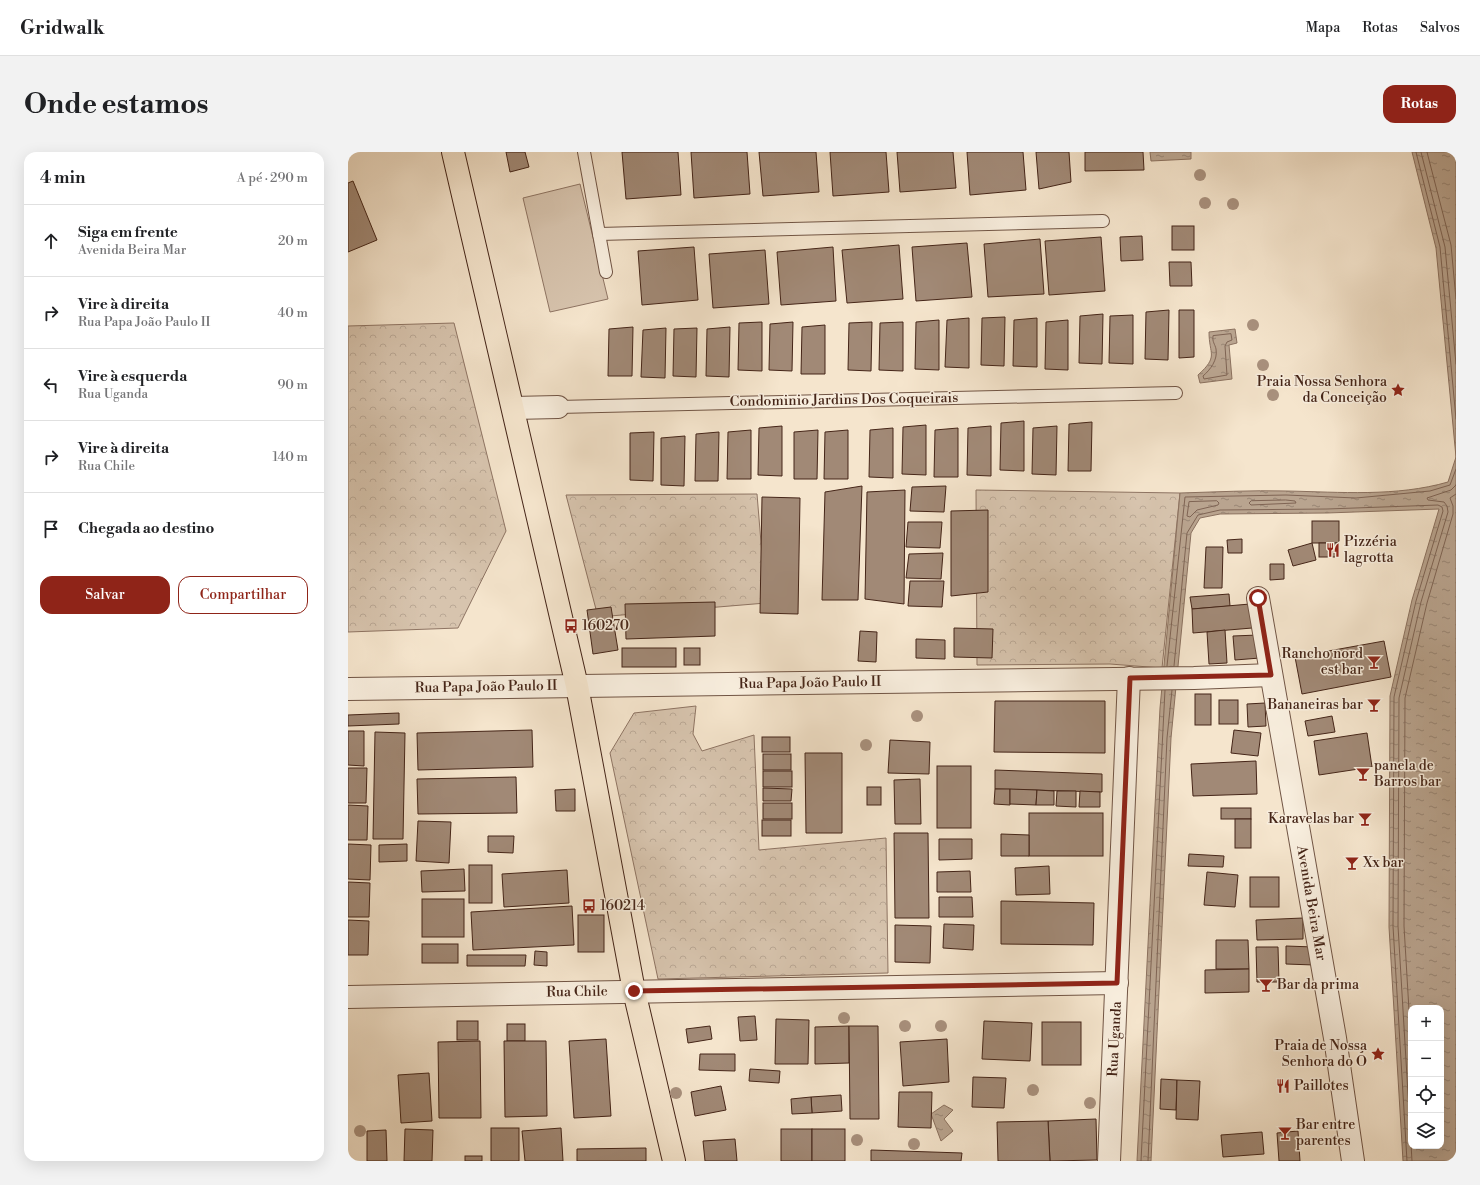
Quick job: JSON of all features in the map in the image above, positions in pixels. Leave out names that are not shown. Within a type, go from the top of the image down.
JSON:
[{"type":"main road","points":[[453,152],[577,686],[634,991],[674,1161]]},
{"type":"street","name":"Condominio Jardins Dos Coqueirais","points":[[513,408],[558,407]]},
{"type":"street","name":"Avenida Beira Mar","points":[[1258,598],[1335,1038],[1353,1161]]},
{"type":"street","name":"Rua Papa João Paulo II","points":[[348,689],[1194,678],[1271,675]]},
{"type":"street","name":"Rua Uganda","points":[[1109,1161],[1130,678]]},
{"type":"street","name":"Rua Chile","points":[[348,997],[1117,983]]},
{"type":"lane","points":[[584,152],[606,272]]},
{"type":"lane","points":[[599,234],[1103,221]]},
{"type":"lane","name":"Condominio Jardins Dos Coqueirais","points":[[558,407],[1176,393]]},
{"type":"green space","points":[[580,184],[608,299],[550,312],[523,198]]},
{"type":"green space","points":[[454,323],[506,531],[458,628],[348,632],[348,326]]},
{"type":"green space","points":[[976,490],[1180,493],[1162,668],[1110,664],[977,665]]},
{"type":"green space","points":[[757,494],[766,603],[598,617],[566,495]]},
{"type":"green space","points":[[696,706],[693,734],[702,751],[754,735],[759,850],[886,838],[888,973],[658,979],[610,753],[634,713]]},
{"type":"water","points":[[1150,152],[1191,152],[1191,159],[1151,161]]},
{"type":"water","points":[[1412,152],[1456,152],[1456,457],[1436,248]]},
{"type":"water","points":[[1235,329],[1237,343],[1229,345],[1232,379],[1200,383],[1198,375],[1205,369],[1211,359],[1209,332]]},
{"type":"water","points":[[1456,457],[1456,1161],[1403,1161],[1389,927],[1390,696],[1412,600],[1439,509],[1327,513],[1220,514],[1200,518],[1191,533],[1171,738],[1151,1161],[1137,1161],[1160,708],[1180,493],[1261,491],[1348,493],[1388,492],[1428,487],[1448,482]]},
{"type":"water","points":[[944,1105],[953,1110],[944,1119],[953,1131],[941,1141],[931,1114]]},
{"type":"building","points":[[506,152],[525,152],[529,167],[510,172]]},
{"type":"building","points":[[622,152],[678,152],[681,195],[626,199]]},
{"type":"building","points":[[691,152],[747,152],[750,194],[694,198]]},
{"type":"building","points":[[759,152],[816,152],[819,192],[763,196]]},
{"type":"building","points":[[830,152],[886,152],[889,192],[833,196]]},
{"type":"building","points":[[897,152],[953,152],[956,188],[900,192]]},
{"type":"building","points":[[967,152],[1023,152],[1026,190],[970,195]]},
{"type":"building","points":[[1036,152],[1069,152],[1071,182],[1039,189]]},
{"type":"building","points":[[1085,152],[1143,152],[1144,170],[1085,171]]},
{"type":"building","points":[[353,181],[377,240],[348,252],[348,183]]},
{"type":"building","points":[[1172,226],[1194,226],[1194,250],[1172,250]]},
{"type":"building","points":[[1142,236],[1143,260],[1121,261],[1120,237]]},
{"type":"building","points":[[1101,237],[1105,291],[1049,295],[1045,241]]},
{"type":"building","points":[[1040,239],[1044,294],[988,297],[984,244]]},
{"type":"building","points":[[967,243],[972,297],[916,301],[912,247]]},
{"type":"building","points":[[899,245],[903,299],[847,303],[842,250]]},
{"type":"building","points":[[694,247],[698,300],[642,305],[638,251]]},
{"type":"building","points":[[833,247],[836,301],[781,305],[777,252]]},
{"type":"building","points":[[765,250],[769,304],[713,308],[709,254]]},
{"type":"building","points":[[1169,262],[1191,262],[1192,286],[1170,286]]},
{"type":"building","points":[[1169,310],[1168,360],[1145,359],[1146,312]]},
{"type":"building","points":[[1179,310],[1194,310],[1194,357],[1179,358]]},
{"type":"building","points":[[1103,314],[1102,364],[1079,363],[1080,316]]},
{"type":"building","points":[[1133,315],[1133,364],[1109,363],[1110,316]]},
{"type":"building","points":[[1005,317],[1004,366],[981,365],[982,318]]},
{"type":"building","points":[[969,318],[969,368],[945,367],[947,320]]},
{"type":"building","points":[[1037,318],[1037,367],[1013,366],[1014,320]]},
{"type":"building","points":[[939,320],[939,370],[915,369],[916,322]]},
{"type":"building","points":[[1068,320],[1068,370],[1045,369],[1046,322]]},
{"type":"building","points":[[762,322],[762,371],[738,370],[739,323]]},
{"type":"building","points":[[793,322],[792,371],[769,370],[770,324]]},
{"type":"building","points":[[872,322],[871,371],[848,370],[849,323]]},
{"type":"building","points":[[903,322],[903,371],[879,370],[880,323]]},
{"type":"building","points":[[825,325],[825,374],[801,374],[802,327]]},
{"type":"building","points":[[633,327],[632,376],[608,376],[609,329]]},
{"type":"building","points":[[730,327],[729,377],[706,376],[707,329]]},
{"type":"building","points":[[666,328],[665,378],[641,377],[643,330]]},
{"type":"building","points":[[697,328],[696,377],[673,376],[674,329]]},
{"type":"building","points":[[1024,421],[1024,471],[1000,470],[1001,423]]},
{"type":"building","points":[[1092,422],[1091,471],[1068,471],[1069,424]]},
{"type":"building","points":[[926,425],[926,475],[902,474],[903,427]]},
{"type":"building","points":[[782,426],[782,476],[758,475],[759,428]]},
{"type":"building","points":[[991,426],[991,476],[967,475],[968,428]]},
{"type":"building","points":[[1057,426],[1056,475],[1032,474],[1033,428]]},
{"type":"building","points":[[893,428],[893,478],[869,477],[870,430]]},
{"type":"building","points":[[958,428],[958,477],[934,477],[935,430]]},
{"type":"building","points":[[751,430],[751,479],[727,479],[728,432]]},
{"type":"building","points":[[818,430],[817,479],[794,479],[794,432]]},
{"type":"building","points":[[848,430],[848,479],[824,479],[825,432]]},
{"type":"building","points":[[654,432],[653,481],[630,480],[630,433]]},
{"type":"building","points":[[719,432],[718,481],[695,481],[696,434]]},
{"type":"building","points":[[685,436],[684,486],[661,485],[661,438]]},
{"type":"building","points":[[862,486],[858,600],[822,600],[825,492]]},
{"type":"building","points":[[946,486],[944,512],[910,511],[912,487]]},
{"type":"building","points":[[905,490],[904,604],[865,599],[867,492]]},
{"type":"building","points":[[762,497],[800,498],[798,614],[760,613]]},
{"type":"building","points":[[988,510],[988,592],[951,596],[951,511]]},
{"type":"building","points":[[1312,521],[1339,521],[1339,543],[1312,543]]},
{"type":"building","points":[[908,522],[942,522],[940,548],[906,547]]},
{"type":"building","points":[[1242,539],[1242,553],[1228,553],[1227,540]]},
{"type":"building","points":[[1312,543],[1316,560],[1293,566],[1288,550]]},
{"type":"building","points":[[1319,543],[1339,543],[1339,557],[1319,557]]},
{"type":"building","points":[[1206,547],[1223,547],[1222,588],[1204,588]]},
{"type":"building","points":[[943,553],[941,579],[906,578],[909,554]]},
{"type":"building","points":[[1270,564],[1284,564],[1284,579],[1270,580]]},
{"type":"building","points":[[910,581],[944,581],[942,607],[908,606]]},
{"type":"building","points":[[1229,594],[1230,606],[1192,609],[1190,597]]},
{"type":"building","points":[[715,602],[715,636],[626,639],[625,604]]},
{"type":"building","points":[[1250,604],[1252,628],[1193,633],[1192,609]]},
{"type":"building","points":[[611,607],[618,650],[593,654],[587,610]]},
{"type":"building","points":[[954,628],[993,629],[992,658],[954,657]]},
{"type":"building","points":[[1225,630],[1227,663],[1209,664],[1207,632]]},
{"type":"building","points":[[860,631],[877,632],[876,662],[858,661]]},
{"type":"building","points":[[1258,635],[1260,658],[1235,660],[1233,636]]},
{"type":"building","points":[[916,639],[945,640],[945,659],[916,658]]},
{"type":"building","points":[[1384,641],[1391,677],[1302,694],[1295,657]]},
{"type":"building","points":[[622,648],[676,648],[676,667],[622,667]]},
{"type":"building","points":[[684,648],[700,648],[700,665],[684,665]]},
{"type":"building","points":[[1195,694],[1211,694],[1211,725],[1195,725]]},
{"type":"building","points":[[1219,700],[1238,700],[1238,724],[1219,724]]},
{"type":"building","points":[[995,701],[1105,701],[1105,753],[994,752]]},
{"type":"building","points":[[1265,703],[1266,726],[1248,727],[1247,704]]},
{"type":"building","points":[[399,713],[399,724],[348,726],[348,715]]},
{"type":"building","points":[[1332,716],[1335,732],[1308,736],[1305,721]]},
{"type":"building","points":[[532,730],[533,767],[418,770],[417,733]]},
{"type":"building","points":[[1234,730],[1261,733],[1258,756],[1231,753]]},
{"type":"building","points":[[348,731],[364,731],[364,766],[348,765]]},
{"type":"building","points":[[375,732],[405,733],[403,839],[373,839]]},
{"type":"building","points":[[1367,733],[1372,767],[1319,775],[1314,741]]},
{"type":"building","points":[[762,737],[790,737],[790,752],[762,752]]},
{"type":"building","points":[[890,740],[930,742],[929,774],[888,773]]},
{"type":"building","points":[[805,753],[842,753],[842,833],[806,833]]},
{"type":"building","points":[[763,754],[791,754],[791,770],[763,770]]},
{"type":"building","points":[[1256,761],[1257,794],[1193,796],[1191,764]]},
{"type":"building","points":[[937,766],[971,766],[971,828],[937,828]]},
{"type":"building","points":[[348,768],[367,768],[366,803],[348,803]]},
{"type":"building","points":[[995,770],[1102,774],[1102,792],[995,789]]},
{"type":"building","points":[[763,771],[792,771],[792,787],[763,787]]},
{"type":"building","points":[[516,777],[517,813],[418,814],[417,779]]},
{"type":"building","points":[[920,779],[921,824],[895,824],[894,780]]},
{"type":"building","points":[[867,787],[881,787],[881,805],[867,805]]},
{"type":"building","points":[[763,788],[792,789],[791,801],[763,801]]},
{"type":"building","points":[[575,789],[575,811],[556,811],[555,790]]},
{"type":"building","points":[[995,789],[1010,789],[1010,805],[994,804]]},
{"type":"building","points":[[1010,789],[1037,790],[1036,805],[1010,804]]},
{"type":"building","points":[[1037,790],[1054,791],[1054,805],[1036,805]]},
{"type":"building","points":[[1057,791],[1076,791],[1076,807],[1056,806]]},
{"type":"building","points":[[1080,791],[1100,792],[1100,807],[1079,807]]},
{"type":"building","points":[[763,803],[792,803],[792,819],[763,819]]},
{"type":"building","points":[[348,805],[368,806],[367,840],[348,840]]},
{"type":"building","points":[[1221,808],[1251,808],[1251,819],[1221,819]]},
{"type":"building","points":[[1029,813],[1103,813],[1103,856],[1029,856]]},
{"type":"building","points":[[1235,819],[1251,819],[1251,848],[1235,848]]},
{"type":"building","points":[[762,820],[791,820],[791,836],[762,836]]},
{"type":"building","points":[[418,821],[451,822],[449,863],[416,861]]},
{"type":"building","points":[[894,833],[928,833],[929,918],[895,918]]},
{"type":"building","points":[[1001,834],[1029,835],[1029,856],[1001,856]]},
{"type":"building","points":[[488,836],[514,836],[513,853],[488,852]]},
{"type":"building","points":[[939,839],[972,839],[972,859],[939,860]]},
{"type":"building","points":[[348,844],[371,845],[370,880],[348,879]]},
{"type":"building","points":[[407,844],[407,861],[379,862],[379,845]]},
{"type":"building","points":[[1189,854],[1224,856],[1223,867],[1188,866]]},
{"type":"building","points":[[469,865],[492,865],[492,903],[469,903]]},
{"type":"building","points":[[1049,866],[1050,894],[1016,895],[1015,868]]},
{"type":"building","points":[[464,869],[465,891],[422,892],[421,871]]},
{"type":"building","points":[[567,870],[569,903],[504,907],[502,874]]},
{"type":"building","points":[[970,871],[971,892],[937,892],[937,872]]},
{"type":"building","points":[[1207,872],[1238,875],[1235,907],[1204,905]]},
{"type":"building","points":[[1250,877],[1279,877],[1279,907],[1250,907]]},
{"type":"building","points":[[348,882],[370,883],[369,917],[348,917]]},
{"type":"building","points":[[939,897],[972,897],[973,917],[939,917]]},
{"type":"building","points":[[422,899],[464,899],[464,937],[422,937]]},
{"type":"building","points":[[1001,901],[1094,903],[1093,945],[1001,944]]},
{"type":"building","points":[[572,906],[574,945],[473,950],[471,912]]},
{"type":"building","points":[[578,915],[604,915],[604,952],[578,952]]},
{"type":"building","points":[[1303,918],[1303,939],[1257,940],[1256,920]]},
{"type":"building","points":[[348,920],[369,921],[368,955],[348,955]]},
{"type":"building","points":[[944,924],[974,925],[973,950],[943,948]]},
{"type":"building","points":[[895,925],[931,926],[930,963],[895,962]]},
{"type":"building","points":[[1216,940],[1248,940],[1249,969],[1216,969]]},
{"type":"building","points":[[422,944],[458,944],[458,963],[422,963]]},
{"type":"building","points":[[1286,946],[1314,947],[1314,965],[1286,964]]},
{"type":"building","points":[[1256,947],[1278,947],[1279,982],[1257,982]]},
{"type":"building","points":[[535,951],[547,952],[547,966],[534,965]]},
{"type":"building","points":[[467,955],[526,955],[525,966],[467,966]]},
{"type":"building","points":[[1249,969],[1249,992],[1205,993],[1205,970]]},
{"type":"building","points":[[755,1016],[757,1040],[740,1041],[738,1017]]},
{"type":"building","points":[[776,1019],[809,1020],[808,1064],[775,1064]]},
{"type":"building","points":[[457,1021],[478,1021],[478,1040],[457,1040]]},
{"type":"building","points":[[984,1021],[1032,1023],[1030,1061],[982,1059]]},
{"type":"building","points":[[1042,1022],[1081,1022],[1081,1065],[1042,1065]]},
{"type":"building","points":[[507,1024],[525,1024],[525,1041],[507,1041]]},
{"type":"building","points":[[710,1026],[712,1039],[688,1043],[686,1029]]},
{"type":"building","points":[[849,1026],[849,1063],[815,1064],[815,1027]]},
{"type":"building","points":[[849,1026],[878,1026],[879,1119],[850,1119]]},
{"type":"building","points":[[606,1039],[611,1116],[574,1118],[569,1041]]},
{"type":"building","points":[[947,1039],[949,1082],[903,1086],[900,1042]]},
{"type":"building","points":[[480,1041],[481,1118],[439,1118],[438,1042]]},
{"type":"building","points":[[504,1041],[546,1041],[547,1116],[505,1117]]},
{"type":"building","points":[[700,1054],[735,1054],[735,1071],[699,1070]]},
{"type":"building","points":[[750,1069],[780,1071],[779,1083],[749,1081]]},
{"type":"building","points":[[429,1073],[432,1121],[401,1123],[398,1075]]},
{"type":"building","points":[[973,1077],[1006,1078],[1004,1108],[972,1107]]},
{"type":"building","points":[[1161,1079],[1177,1080],[1176,1110],[1160,1109]]},
{"type":"building","points":[[1177,1080],[1200,1081],[1198,1120],[1176,1119]]},
{"type":"building","points":[[721,1086],[726,1110],[695,1116],[691,1092]]},
{"type":"building","points":[[899,1092],[932,1092],[931,1128],[898,1127]]},
{"type":"building","points":[[841,1095],[842,1111],[812,1113],[811,1097]]},
{"type":"building","points":[[811,1097],[812,1113],[792,1114],[791,1099]]},
{"type":"building","points":[[1096,1119],[1097,1160],[1050,1161],[1048,1121]]},
{"type":"building","points":[[1048,1121],[1050,1161],[998,1161],[997,1122]]},
{"type":"building","points":[[491,1128],[519,1128],[519,1161],[491,1161]]},
{"type":"building","points":[[561,1128],[563,1161],[525,1161],[522,1131]]},
{"type":"building","points":[[405,1129],[433,1130],[432,1161],[404,1161]]},
{"type":"building","points":[[781,1129],[812,1129],[812,1161],[781,1161]]},
{"type":"building","points":[[812,1129],[845,1129],[845,1161],[812,1161]]},
{"type":"building","points":[[386,1130],[387,1161],[367,1161],[367,1131]]},
{"type":"building","points":[[1298,1131],[1300,1161],[1279,1161],[1277,1133]]},
{"type":"building","points":[[1262,1132],[1264,1154],[1223,1157],[1221,1135]]},
{"type":"building","points":[[735,1139],[737,1161],[705,1161],[703,1141]]},
{"type":"building","points":[[646,1148],[646,1161],[577,1161],[577,1149]]},
{"type":"building","points":[[871,1150],[962,1153],[961,1161],[871,1161]]},
{"type":"building","points":[[465,1156],[482,1156],[482,1161],[465,1161]]},
{"type":"place","name":"Praia Nossa Senhora da Conceição","points":[[1398,390]]},
{"type":"place","name":"Pizzéria lagrotta","points":[[1333,550]]},
{"type":"place","name":"160270","points":[[571,626]]},
{"type":"place","name":"Rancho nord est bar","points":[[1374,662]]},
{"type":"place","name":"Bananeiras bar","points":[[1374,705]]},
{"type":"place","name":"panela de Barros bar","points":[[1363,774]]},
{"type":"place","name":"Karavelas bar","points":[[1365,819]]},
{"type":"place","name":"Xx bar","points":[[1352,863]]},
{"type":"place","name":"160214","points":[[589,906]]},
{"type":"place","name":"Bar da prima","points":[[1266,985]]},
{"type":"place","name":"Praia de Nossa Senhora do Ó","points":[[1378,1054]]},
{"type":"place","name":"Paillotes","points":[[1283,1086]]},
{"type":"place","name":"Bar entre parentes","points":[[1285,1133]]},
{"type":"route","points":[[634,991],[1117,983],[1130,678],[1194,678],[1271,675],[1258,598]]}]
